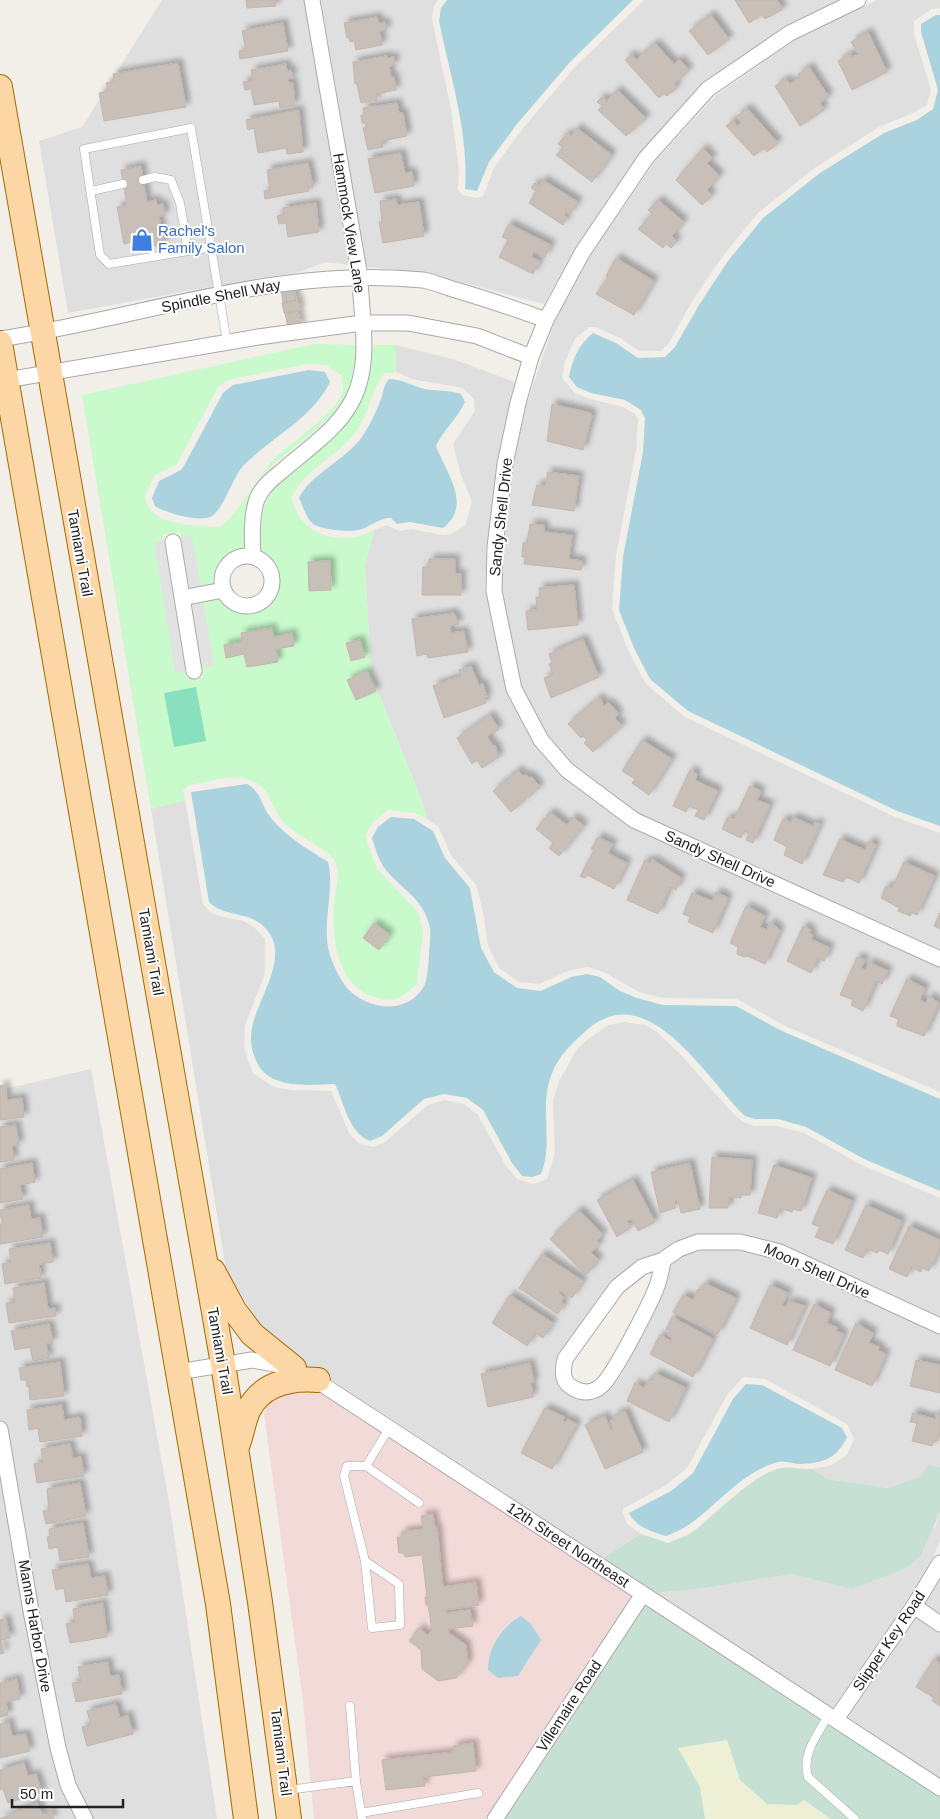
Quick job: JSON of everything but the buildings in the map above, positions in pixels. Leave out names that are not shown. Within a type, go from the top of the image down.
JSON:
[{"type":"main road","name":"Tamiami Trail","points":[[0,87],[223,1364],[289,1819]]},
{"type":"main road","points":[[0,341],[3,380],[218,1604],[246,1819]]},
{"type":"main road","points":[[204,1255],[234,1310],[252,1334],[294,1368]]},
{"type":"main road","points":[[236,1450],[249,1410],[260,1395],[278,1384],[296,1378],[318,1380]]},
{"type":"street","name":"Hammock View Lane","points":[[253,556],[252,527],[258,499],[266,484],[335,426],[357,391],[365,344],[360,277],[312,0]]},
{"type":"street","name":"Sandy Shell Drive","points":[[858,0],[790,33],[708,89],[646,158],[582,253],[546,320],[531,358],[505,464],[496,547],[494,591],[514,689],[541,740],[566,770],[634,820],[940,959]]},
{"type":"street","name":"Spindle Shell Way","points":[[0,341],[261,285],[360,277],[425,281],[492,300],[546,320]]},
{"type":"street","points":[[3,380],[227,342],[362,323],[408,323],[477,336],[531,358]]},
{"type":"street","points":[[173,542],[194,671]]},
{"type":"street","points":[[253,556],[266,564],[270,571],[271,584],[265,598],[251,606],[242,606],[234,603],[223,590],[222,575],[225,568],[237,557],[253,556]]},
{"type":"street","points":[[182,598],[223,590]]},
{"type":"street","name":"Moon Shell Drive","points":[[663,1260],[658,1284],[614,1370],[602,1386],[590,1393],[577,1391],[567,1384],[562,1372],[565,1359],[617,1287],[642,1267],[663,1260],[679,1249],[698,1242],[740,1242],[780,1252],[940,1326]]},
{"type":"street","name":"12th Street Northeast","points":[[178,1372],[252,1360],[294,1368],[318,1380],[643,1594],[833,1716],[940,1788]]},
{"type":"street","name":"Manns Harbor Drive","points":[[0,1430],[7,1512],[31,1611],[58,1748],[68,1785],[85,1819]]},
{"type":"street","name":"Slipper Key Road","points":[[833,1716],[914,1606],[940,1563]]},
{"type":"street","name":"Villemaire Road","points":[[495,1819],[643,1594]]},
{"type":"street","points":[[914,1606],[940,1624]]},
{"type":"lane","points":[[213,247],[109,264],[100,255],[84,149],[192,128],[213,247],[221,294],[227,342]]},
{"type":"lane","points":[[143,180],[155,177],[171,180],[180,203],[188,251]]},
{"type":"lane","points":[[91,191],[123,184]]},
{"type":"lane","points":[[366,1466],[390,1427]]},
{"type":"lane","points":[[365,1561],[398,1584],[400,1625],[372,1628],[365,1561],[344,1476],[347,1466],[366,1466],[419,1503]]},
{"type":"lane","points":[[350,1706],[361,1816],[478,1792]]},
{"type":"lane","points":[[833,1716],[811,1746],[805,1762],[806,1771],[808,1777],[855,1819]]},
{"type":"lane","points":[[286,1790],[356,1781]]},
{"type":"shaded area","points":[[162,0],[304,0],[349,265],[326,262],[296,273],[68,313],[39,141],[82,127]]},
{"type":"shaded area","points":[[321,0],[438,0],[434,6],[432,19],[451,109],[459,170],[458,190],[462,195],[477,198],[483,196],[495,166],[523,128],[575,67],[644,0],[839,0],[785,26],[702,84],[639,154],[575,248],[544,304],[427,273],[366,267]]},
{"type":"shaded area","points":[[877,0],[940,0],[940,8],[932,9],[914,21],[914,34],[931,90],[927,105],[879,127],[816,167],[758,213],[722,257],[693,300],[669,343],[661,351],[640,351],[618,337],[595,327],[589,327],[575,339],[564,364],[562,378],[575,393],[590,399],[623,407],[635,414],[638,419],[636,451],[616,555],[612,609],[628,650],[646,684],[685,717],[895,817],[940,833],[940,951],[638,814],[572,765],[548,736],[522,687],[502,591],[504,549],[513,466],[526,406],[555,321],[589,258],[653,164],[715,96],[795,40]]},
{"type":"shaded area","points":[[395,345],[453,359],[515,382],[497,463],[487,546],[485,590],[506,690],[535,745],[562,776],[631,827],[940,967],[940,1092],[785,1026],[737,999],[663,998],[639,992],[604,972],[587,967],[568,971],[539,984],[519,982],[499,968],[488,946],[483,911],[476,885],[451,855],[438,826],[427,819],[423,804],[371,674],[365,565],[374,530],[386,525],[400,531],[411,529],[443,535],[450,534],[465,526],[472,502],[461,475],[453,444],[475,411],[474,399],[463,388],[412,379],[396,372]]},
{"type":"shaded area","points":[[192,535],[214,665],[175,672],[154,542]]},
{"type":"shaded area","points":[[185,800],[203,904],[210,912],[222,917],[244,921],[255,928],[265,939],[265,973],[245,1026],[244,1048],[253,1073],[274,1087],[292,1090],[331,1091],[350,1135],[360,1144],[374,1147],[385,1142],[428,1105],[445,1100],[464,1104],[478,1115],[506,1166],[517,1179],[533,1184],[547,1179],[555,1153],[553,1101],[559,1081],[577,1049],[608,1025],[624,1022],[645,1025],[657,1032],[743,1122],[755,1126],[778,1126],[804,1133],[862,1165],[940,1198],[940,1318],[783,1245],[741,1234],[694,1235],[675,1242],[659,1253],[637,1260],[610,1282],[558,1354],[554,1370],[562,1390],[577,1399],[595,1400],[609,1391],[622,1374],[665,1289],[671,1265],[684,1256],[701,1250],[740,1250],[759,1253],[940,1335],[940,1467],[929,1465],[922,1476],[888,1488],[828,1479],[812,1469],[832,1465],[847,1455],[854,1439],[847,1424],[765,1379],[743,1377],[727,1395],[687,1468],[666,1485],[623,1509],[627,1524],[641,1534],[603,1558],[326,1376],[298,1362],[266,1335],[226,1270],[151,809]]},
{"type":"shaded area","points":[[91,1069],[169,1502],[217,1819],[0,1819],[0,1090]]},
{"type":"shaded area","points":[[316,1388],[632,1595],[485,1819],[314,1819],[303,1701],[264,1414],[268,1400],[282,1391]]},
{"type":"shaded area","points":[[940,1512],[940,1541],[933,1558],[907,1601],[833,1708],[657,1593],[706,1588],[792,1574],[851,1589],[935,1527]]},
{"type":"shaded area","points":[[940,1580],[940,1614],[925,1604]]},
{"type":"shaded area","points":[[917,1617],[940,1633],[940,1779],[848,1717]]},
{"type":"green space","points":[[314,344],[357,345],[354,368],[341,403],[319,427],[264,474],[255,486],[246,511],[244,548],[231,552],[221,560],[215,570],[213,584],[189,589],[180,533],[163,534],[187,679],[203,678],[191,605],[220,599],[233,611],[247,614],[260,610],[271,601],[278,589],[280,576],[275,562],[261,551],[260,528],[265,503],[273,490],[340,432],[355,412],[365,393],[373,345],[395,345],[396,372],[385,373],[377,385],[364,418],[354,434],[304,479],[292,497],[296,510],[303,521],[312,529],[324,535],[336,538],[349,538],[374,530],[365,565],[371,674],[423,804],[427,819],[415,813],[388,810],[373,822],[365,836],[377,869],[418,912],[423,930],[417,984],[396,999],[385,1000],[371,996],[360,990],[350,981],[335,944],[333,917],[338,871],[334,860],[283,821],[261,786],[242,778],[222,779],[189,785],[183,790],[185,800],[151,809],[82,395]],"holes":[[[307,364],[326,365],[342,376],[343,391],[339,400],[323,418],[275,458],[242,503],[220,527],[187,525],[174,522],[154,513],[147,505],[145,495],[154,476],[176,465],[218,387],[228,380]]]},
{"type":"green space","points":[[196,687],[206,741],[174,747],[164,693]]},
{"type":"green space","points":[[928,1465],[940,1467],[940,1512],[921,1555],[906,1568],[851,1589],[792,1574],[706,1588],[657,1593],[603,1558],[641,1534],[668,1543],[686,1536],[748,1485],[771,1471],[781,1468],[812,1469],[828,1479],[888,1488],[922,1476]]},
{"type":"green space","points":[[646,1605],[940,1797],[940,1819],[831,1819],[804,1800],[797,1805],[767,1804],[740,1780],[727,1740],[678,1748],[700,1787],[705,1819],[505,1819]]},
{"type":"green space","points":[[727,1740],[740,1780],[804,1800],[831,1819],[705,1819],[700,1787],[678,1748]]},
{"type":"water","points":[[447,0],[633,0],[570,62],[517,124],[489,162],[477,191],[465,189],[464,147],[461,126],[439,21],[441,8]]},
{"type":"water","points":[[936,15],[940,15],[940,826],[897,811],[688,711],[650,679],[634,648],[619,610],[623,557],[643,452],[645,418],[641,410],[625,400],[591,393],[577,387],[569,377],[577,353],[593,333],[616,343],[638,358],[665,357],[675,347],[699,305],[728,261],[763,218],[820,173],[884,133],[917,120],[933,109],[938,90],[921,32],[921,24]]},
{"type":"water","points":[[309,370],[325,372],[330,382],[322,395],[302,417],[243,466],[215,514],[204,518],[190,518],[155,506],[152,498],[159,481],[181,470],[223,393],[233,385]]},
{"type":"water","points":[[389,379],[425,389],[461,394],[465,402],[436,446],[451,478],[457,499],[452,519],[443,528],[410,522],[397,524],[391,518],[387,518],[351,531],[336,530],[312,523],[299,498],[311,482],[347,453],[362,437],[375,414]]},
{"type":"water","points":[[247,784],[256,791],[268,813],[283,831],[328,862],[330,886],[327,938],[329,950],[341,980],[348,989],[366,1002],[376,1005],[397,1006],[416,997],[425,985],[430,934],[427,917],[417,901],[383,866],[372,838],[378,827],[391,817],[414,819],[433,831],[445,858],[470,888],[481,948],[494,972],[517,988],[541,991],[571,977],[587,974],[600,977],[620,991],[637,998],[663,1005],[736,1006],[782,1031],[940,1099],[940,1191],[864,1159],[806,1127],[778,1119],[755,1119],[745,1116],[695,1059],[675,1040],[654,1024],[633,1016],[611,1016],[588,1029],[557,1062],[551,1076],[546,1100],[547,1138],[545,1162],[541,1174],[532,1177],[522,1176],[512,1163],[483,1110],[467,1098],[444,1094],[424,1099],[382,1136],[370,1141],[363,1137],[348,1117],[335,1084],[300,1085],[278,1081],[268,1076],[260,1068],[255,1058],[251,1039],[252,1028],[273,970],[275,946],[271,936],[257,921],[224,911],[209,902],[191,792]]},
{"type":"water","points":[[746,1384],[762,1385],[842,1428],[847,1437],[834,1455],[823,1461],[801,1464],[778,1462],[753,1473],[731,1489],[701,1516],[669,1535],[655,1533],[636,1522],[629,1513],[671,1491],[693,1473],[733,1399]]},
{"type":"water","points":[[521,1616],[531,1624],[541,1640],[518,1676],[498,1678],[488,1670],[490,1654],[502,1632]]},
{"type":"place","name":"Rachel's Family Salon","points":[[142,240]]}]
